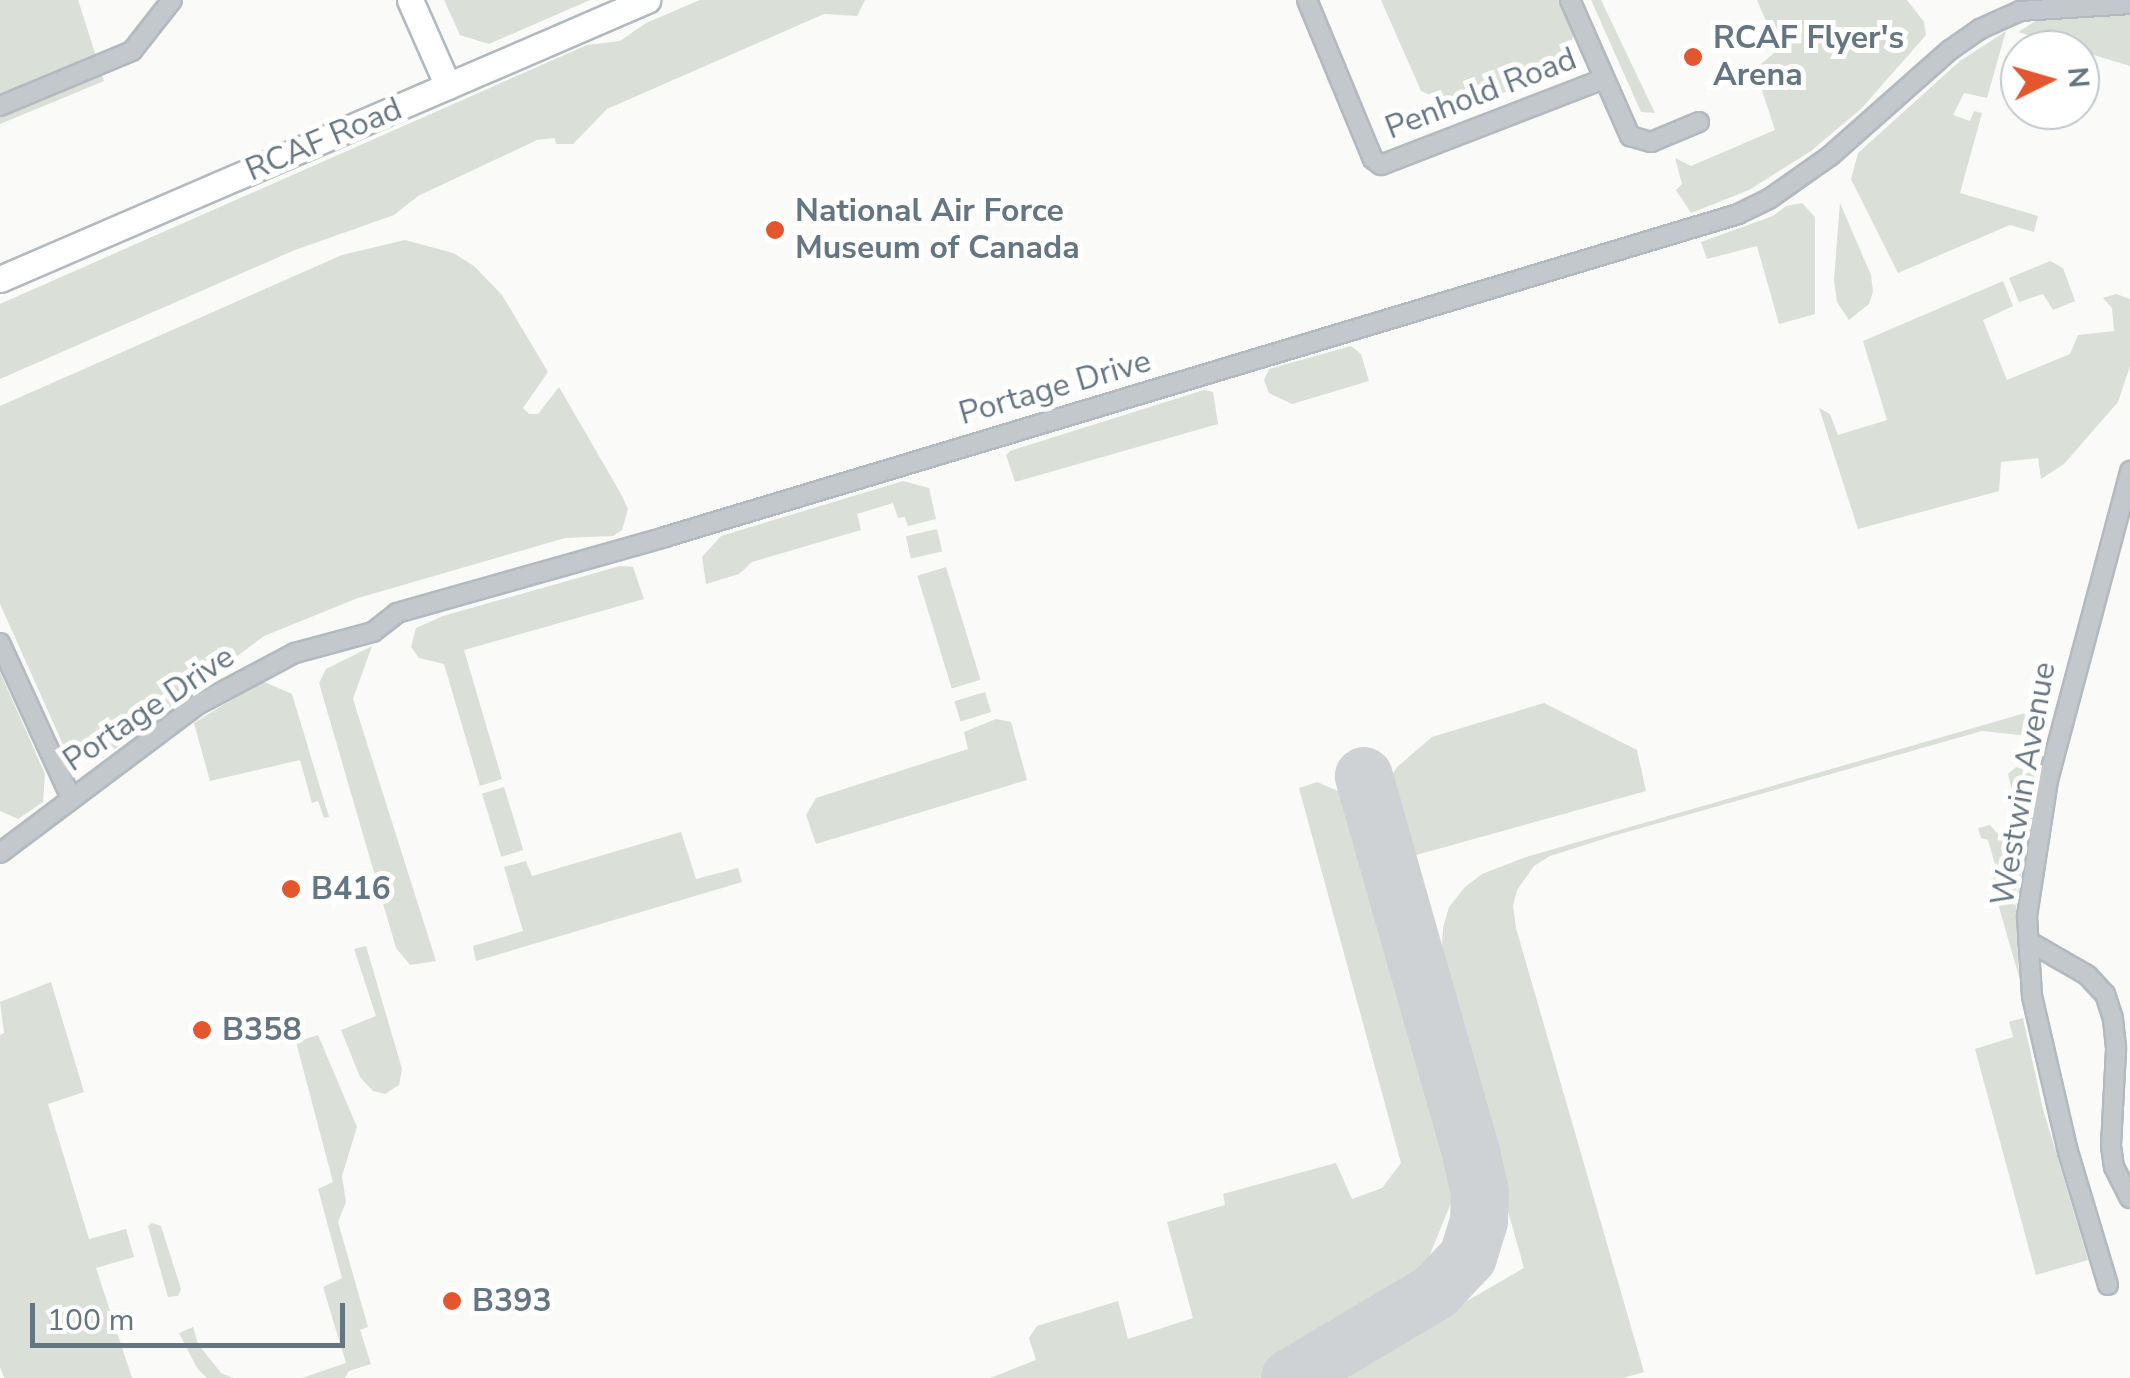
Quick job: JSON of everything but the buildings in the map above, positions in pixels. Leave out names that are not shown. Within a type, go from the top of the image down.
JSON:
[{"type":"main road","points":[[410,0],[448,86]]},
{"type":"main road","name":"RCAF Road","points":[[0,279],[647,0]]},
{"type":"street","points":[[0,106],[132,51],[172,0]]},
{"type":"street","name":"Penhold Road","points":[[1307,0],[1373,159],[1382,165],[1604,79]]},
{"type":"street","points":[[1570,0],[1623,125],[1640,142],[1699,122]]},
{"type":"street","name":"Portage Drive","points":[[0,853],[198,705],[295,652],[373,632],[397,612],[1698,228],[1770,199],[1800,179],[1980,29],[2020,11],[2130,4]]},
{"type":"street","name":"Westwin Avenue","points":[[2108,1285],[2052,1088],[2032,996],[2028,916],[2048,780],[2080,643],[2130,471]]},
{"type":"street","points":[[0,643],[71,798]]},
{"type":"street","points":[[2028,941],[2087,974],[2104,994],[2114,1019],[2110,1146],[2130,1198]]},
{"type":"shaded area","points":[[0,0],[78,0],[104,81],[0,124]]},
{"type":"shaded area","points":[[444,0],[590,0],[489,44],[460,35]]},
{"type":"shaded area","points":[[700,0],[865,0],[857,16],[824,14],[607,109],[573,144],[556,144],[555,138],[537,140],[418,196],[394,215],[295,250],[0,379],[0,304],[587,45],[620,41],[646,23]]},
{"type":"shaded area","points":[[1381,0],[1563,0],[1574,34],[1564,62],[1551,72],[1476,105],[1456,106],[1421,91]]},
{"type":"shaded area","points":[[1591,0],[1601,0],[1655,113],[1641,112]]},
{"type":"shaded area","points":[[1757,0],[1907,0],[1924,22],[1926,35],[1861,109],[1811,151],[1749,190],[1691,213],[1676,190],[1682,184],[1675,158],[1691,166],[1775,130],[1755,69],[1773,54],[1771,33]]},
{"type":"shaded area","points":[[2114,12],[2130,15],[2130,66],[2100,57],[2100,30],[2021,30],[2039,19]]},
{"type":"shaded area","points":[[2000,35],[2000,52],[1987,98],[1964,93],[1953,115],[1970,121],[1974,111],[1982,113],[1960,193],[2038,216],[2034,232],[2010,225],[1898,273],[1851,179],[1858,153],[1960,61]]},
{"type":"shaded area","points":[[1802,203],[1815,217],[1815,314],[1779,324],[1757,246],[1707,259],[1701,242]]},
{"type":"shaded area","points":[[1840,203],[1871,275],[1873,292],[1869,304],[1849,320],[1837,302],[1834,280]]},
{"type":"shaded area","points":[[405,240],[453,253],[474,266],[502,295],[548,372],[523,408],[529,414],[538,414],[559,387],[628,509],[622,530],[613,536],[565,538],[358,598],[264,636],[103,758],[89,760],[65,749],[0,604],[0,406],[342,255]]},
{"type":"shaded area","points":[[2050,261],[2063,268],[2075,301],[2053,310],[2043,294],[2019,302],[2009,278]]},
{"type":"shaded area","points":[[2003,281],[2013,306],[1983,320],[2007,380],[2070,354],[2078,335],[2114,331],[2112,308],[2103,298],[2116,294],[2130,299],[2130,366],[2118,402],[2064,464],[2041,479],[2038,458],[2001,462],[1999,491],[1858,529],[1819,408],[1830,414],[1838,435],[1887,420],[1863,341]]},
{"type":"shaded area","points":[[1351,346],[1361,354],[1369,381],[1292,404],[1269,393],[1264,380],[1269,369]]},
{"type":"shaded area","points":[[1204,390],[1213,392],[1218,424],[1015,482],[1006,455],[1010,451]]},
{"type":"shaded area","points":[[903,481],[929,488],[936,519],[908,526],[905,517],[898,518],[893,503],[857,514],[861,530],[752,562],[739,574],[706,584],[702,557],[721,536]]},
{"type":"shaded area","points":[[937,529],[942,551],[911,559],[906,536]]},
{"type":"shaded area","points":[[620,566],[633,567],[644,599],[464,650],[502,779],[480,786],[444,664],[419,658],[411,647],[416,628],[443,616]]},
{"type":"shaded area","points":[[946,567],[980,680],[952,689],[917,576]]},
{"type":"shaded area","points":[[372,646],[353,699],[436,961],[410,965],[396,948],[319,683],[326,669]]},
{"type":"shaded area","points":[[0,672],[45,774],[43,802],[18,819],[0,811]]},
{"type":"shaded area","points":[[262,681],[292,694],[329,817],[324,818],[318,801],[312,803],[300,760],[210,781],[194,723]]},
{"type":"shaded area","points":[[985,692],[991,712],[961,721],[954,701]]},
{"type":"shaded area","points":[[1544,703],[1637,750],[1646,791],[1409,857],[1388,781],[1397,767],[1432,737]]},
{"type":"shaded area","points":[[2036,710],[2043,733],[2040,737],[1982,731],[1613,836],[1550,856],[1534,866],[1517,890],[1513,906],[1516,928],[1644,1372],[1623,1378],[1333,1378],[1524,1268],[1441,972],[1443,928],[1449,907],[1465,887],[1482,874],[1526,857]]},
{"type":"shaded area","points":[[996,719],[1011,722],[1027,780],[816,844],[806,815],[816,798],[968,749],[964,732]]},
{"type":"shaded area","points":[[2016,767],[2036,773],[2016,907],[2019,977],[1991,879],[1998,875],[1988,840],[1981,838],[1978,828],[1990,825],[2000,836],[2022,830],[2008,774]]},
{"type":"shaded area","points":[[1317,782],[1350,796],[1459,1183],[1418,1284],[1260,1378],[990,1378],[1036,1360],[1029,1338],[1037,1326],[1118,1301],[1128,1339],[1193,1318],[1167,1222],[1225,1205],[1223,1194],[1336,1163],[1352,1199],[1382,1188],[1401,1163],[1299,788]]},
{"type":"shaded area","points":[[504,787],[523,850],[501,857],[482,794]]},
{"type":"shaded area","points":[[681,832],[696,879],[738,868],[742,882],[476,961],[473,946],[523,931],[504,867],[526,861],[532,876]]},
{"type":"shaded area","points":[[366,946],[402,1069],[399,1085],[385,1094],[373,1091],[360,1077],[341,1030],[376,1016],[354,949]]},
{"type":"shaded area","points":[[51,982],[84,1092],[48,1104],[89,1239],[126,1229],[134,1257],[96,1268],[132,1378],[4,1378],[0,1367],[0,1035],[4,1033],[0,1002]]},
{"type":"shaded area","points":[[2023,1018],[2043,1109],[2088,1260],[2036,1275],[1975,1049],[2013,1037],[2009,1022]]},
{"type":"shaded area","points":[[318,1035],[357,1127],[342,1176],[346,1202],[338,1222],[368,1327],[360,1330],[371,1364],[349,1371],[345,1378],[302,1378],[346,1363],[323,1287],[342,1278],[318,1189],[333,1182],[296,1042]]},
{"type":"shaded area","points":[[148,1226],[161,1226],[181,1289],[178,1296],[168,1297]]},
{"type":"shaded area","points":[[193,1327],[198,1344],[221,1373],[233,1378],[207,1378],[197,1368],[179,1333]]},
{"type":"taxiway","points":[[1290,1378],[1435,1292],[1468,1257],[1479,1221],[1480,1192],[1472,1156],[1364,776]]},
{"type":"place","name":"RCAF Flyer's Arena","points":[[1693,57]]},
{"type":"place","name":"National Air Force Museum of Canada","points":[[775,230]]},
{"type":"place","name":"B416","points":[[291,889]]},
{"type":"place","name":"B358","points":[[202,1030]]},
{"type":"place","name":"B393","points":[[452,1301]]}]
